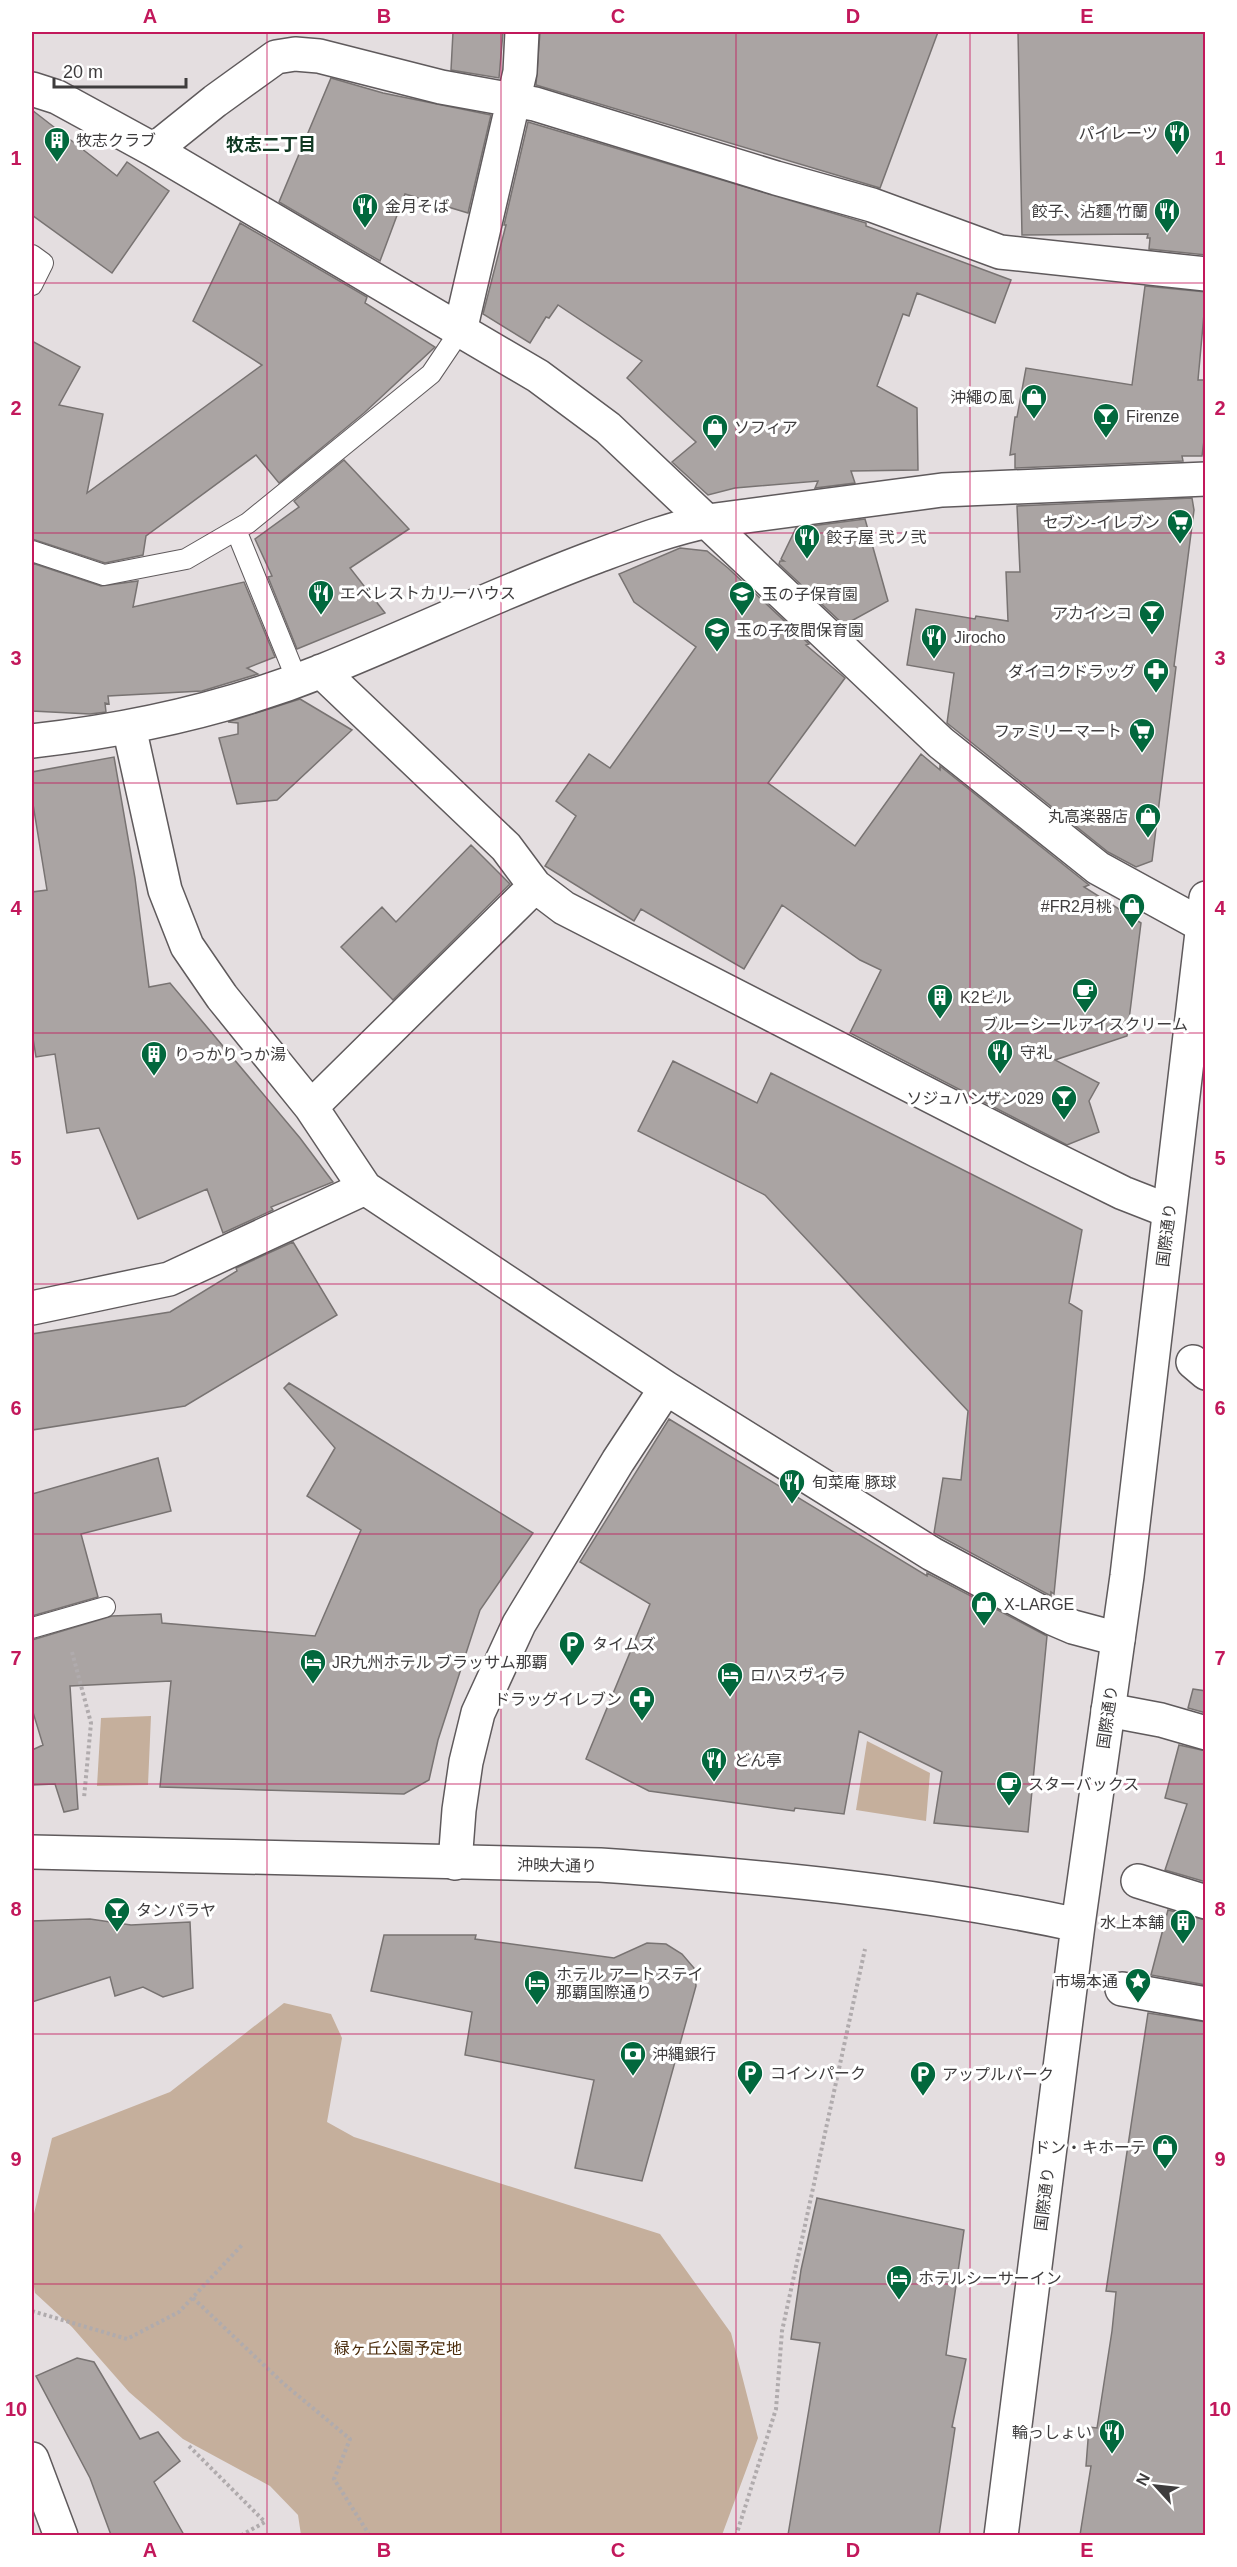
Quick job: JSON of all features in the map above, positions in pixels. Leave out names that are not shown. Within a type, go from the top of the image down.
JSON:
[{"type":"street","points":[[460,331],[520,72],[522,32]]},
{"type":"street","points":[[154,150],[276,57],[295,54],[320,57],[393,76],[534,104],[872,205],[1000,252],[1206,274]]},
{"type":"street","points":[[32,89],[57,97],[154,150],[538,376],[608,428],[941,743],[1098,868],[1204,911]]},
{"type":"street","points":[[32,741],[129,727],[248,697],[309,676],[556,572],[674,528],[708,521],[942,490],[1206,479]]},
{"type":"street","points":[[309,676],[506,847],[535,886],[564,908],[1028,1146],[1123,1193],[1169,1211]]},
{"type":"street","points":[[129,727],[165,890],[187,946],[222,997],[311,1107],[365,1188],[666,1388],[932,1554],[1052,1618],[1073,1627],[1118,1639]]},
{"type":"street","points":[[311,1107],[535,886]]},
{"type":"street","name":"国際通り","points":[[1000,2535],[1078,1924],[1146,1422],[1204,911]]},
{"type":"street","points":[[32,1308],[169,1279],[365,1188]]},
{"type":"street","points":[[455,1863],[465,1772],[478,1713],[519,1624],[618,1461],[666,1388]]},
{"type":"street","points":[[1108,1710],[1161,1720],[1206,1733]]},
{"type":"street","name":"沖映大通り","points":[[32,1852],[600,1865],[758,1877],[1000,1909],[1078,1924]]},
{"type":"street","points":[[1138,1881],[1206,1902]]},
{"type":"street","points":[[1122,1989],[1206,2004]]},
{"type":"street","points":[[32,2459],[61,2535]]},
{"type":"lane","points":[[32,255],[43,263],[32,285]]},
{"type":"lane","points":[[32,551],[104,575],[186,559],[248,523],[431,374],[460,331]]},
{"type":"lane","points":[[236,530],[309,676]]},
{"type":"lane","points":[[32,1629],[105,1607]]},
{"type":"path","points":[[63,1619],[91,1723],[84,1798]]},
{"type":"path","points":[[736,2535],[776,2409],[782,2331],[865,1949]]},
{"type":"path","points":[[32,2311],[127,2339],[179,2312],[242,2244]]},
{"type":"path","points":[[193,2298],[284,2384],[350,2439],[334,2480],[370,2535]]},
{"type":"path","points":[[189,2446],[265,2522],[240,2535]]},
{"type":"green space","points":[[151,1716],[148,1785],[97,1786],[101,1718]]},
{"type":"green space","points":[[867,1741],[930,1773],[926,1821],[856,1810]]},
{"type":"green space","name":"緑ヶ丘公園予定地","points":[[284,2003],[331,2014],[342,2038],[327,2122],[354,2137],[660,2234],[731,2333],[758,2438],[722,2535],[301,2535],[298,2515],[270,2486],[183,2439],[129,2392],[72,2327],[35,2293],[32,2274],[32,2222],[52,2138],[170,2092]]},
{"type":"building","points":[[453,32],[503,32],[499,78],[451,70]]},
{"type":"building","points":[[540,32],[938,32],[880,188],[536,85]]},
{"type":"building","points":[[1018,32],[1206,32],[1206,255],[1149,249],[1148,234],[1022,235]]},
{"type":"building","points":[[331,78],[383,93],[491,115],[468,213],[405,194],[380,261],[279,202]]},
{"type":"building","points":[[32,110],[117,176],[127,162],[169,191],[112,273],[32,215]]},
{"type":"building","points":[[528,122],[866,223],[866,226],[1011,280],[995,323],[917,293],[909,316],[903,314],[877,386],[917,408],[918,470],[851,471],[855,483],[815,488],[818,481],[735,488],[708,495],[672,462],[696,442],[627,378],[642,361],[558,305],[549,318],[546,317],[530,343],[483,314],[506,225],[504,225]]},
{"type":"building","points":[[240,223],[367,297],[365,303],[435,347],[364,413],[279,483],[256,455],[146,536],[143,555],[105,563],[32,539],[32,341],[80,367],[59,405],[103,414],[87,493],[262,365],[193,321]]},
{"type":"building","points":[[1145,286],[1206,292],[1198,380],[1206,380],[1206,425],[1202,456],[1182,456],[1183,461],[1015,468],[1015,454],[1010,455],[1015,417],[1017,417],[1026,368],[1132,385]]},
{"type":"building","points":[[344,460],[409,529],[350,568],[385,613],[297,649],[268,577],[272,576],[255,539],[299,507],[294,501]]},
{"type":"building","points":[[1192,498],[1194,510],[1152,861],[1136,867],[1108,852],[947,723],[954,673],[907,665],[916,609],[975,619],[976,616],[1008,621],[1006,572],[1020,572],[1017,506]]},
{"type":"building","points":[[865,519],[888,601],[844,625],[779,564],[780,561],[784,561],[781,559],[796,528]]},
{"type":"building","points":[[680,548],[707,551],[809,644],[806,645],[845,678],[768,783],[855,846],[921,754],[940,770],[940,766],[1089,885],[1084,887],[1141,923],[1127,1036],[1055,1060],[1099,1083],[1089,1101],[1099,1132],[1067,1145],[850,1033],[881,970],[860,960],[782,905],[744,969],[641,909],[634,921],[545,866],[576,816],[556,801],[589,754],[610,768],[696,647],[634,602],[619,574]]},
{"type":"building","points":[[32,563],[101,586],[138,581],[133,607],[244,582],[275,657],[247,668],[258,674],[202,691],[108,696],[109,704],[105,703],[106,712],[90,714],[32,711]]},
{"type":"building","points":[[300,699],[352,730],[277,800],[237,804],[219,738],[238,734],[238,723],[228,722]]},
{"type":"building","points":[[114,757],[135,878],[149,987],[170,983],[300,1138],[333,1182],[271,1207],[273,1210],[223,1233],[207,1189],[138,1219],[99,1128],[67,1133],[55,1054],[36,1057],[32,1032],[32,892],[47,890],[32,798],[32,772]]},
{"type":"building","points":[[471,845],[510,884],[393,1000],[341,947],[382,907],[396,922]]},
{"type":"building","points":[[673,1061],[757,1103],[771,1073],[1082,1230],[1069,1303],[1082,1311],[1054,1594],[1051,1592],[1051,1596],[934,1533],[943,1478],[961,1480],[968,1411],[765,1195],[638,1131]]},
{"type":"building","points":[[293,1242],[337,1315],[185,1406],[32,1430],[32,1334],[170,1312],[237,1271],[236,1268]]},
{"type":"building","points":[[289,1383],[533,1533],[480,1610],[438,1740],[429,1780],[404,1794],[160,1787],[171,1681],[70,1686],[78,1809],[64,1812],[55,1784],[32,1785],[32,1750],[43,1745],[32,1709],[32,1640],[112,1616],[161,1614],[162,1623],[315,1636],[361,1530],[307,1496],[335,1448],[284,1388]]},
{"type":"building","points":[[669,1419],[927,1576],[927,1573],[1047,1636],[1028,1832],[934,1823],[942,1772],[859,1731],[844,1814],[795,1808],[794,1811],[649,1791],[586,1759],[650,1604],[580,1562]]},
{"type":"building","points":[[158,1458],[171,1511],[81,1534],[98,1597],[32,1616],[32,1494]]},
{"type":"building","points":[[1193,1689],[1206,1691],[1206,1713],[1188,1708]]},
{"type":"building","points":[[1179,1745],[1206,1751],[1206,1882],[1165,1870],[1187,1804],[1165,1798]]},
{"type":"building","name":"水上本舗","points":[[1168,1910],[1206,1920],[1206,1985],[1151,1975]]},
{"type":"building","points":[[90,1919],[131,1925],[190,1922],[193,1988],[163,1997],[143,1987],[115,1996],[110,1977],[32,2002],[32,1921]]},
{"type":"building","points":[[384,1935],[476,1935],[475,1939],[614,1958],[647,1943],[666,1944],[682,1954],[694,1968],[696,1986],[642,2181],[575,2168],[594,2080],[465,2055],[472,2012],[371,1991]]},
{"type":"building","points":[[1148,2013],[1206,2022],[1206,2535],[1080,2535],[1091,2466],[1086,2466],[1089,2427],[1097,2428],[1112,2331],[1116,2292],[1106,2291]]},
{"type":"building","points":[[817,2198],[964,2230],[946,2355],[966,2359],[952,2427],[955,2428],[939,2535],[788,2535],[820,2343],[791,2339],[801,2270]]},
{"type":"building","points":[[77,2358],[94,2362],[140,2439],[158,2432],[180,2461],[154,2482],[184,2535],[111,2535],[90,2478],[36,2376]]},
{"type":"place","name":"パイレーツ","points":[[1177,156]]},
{"type":"place","name":"牧志クラブ","points":[[57,163]]},
{"type":"place","name":"金月そば","points":[[365,229]]},
{"type":"place","name":"餃子、沾麵 竹蘭","points":[[1167,234]]},
{"type":"place","name":"沖繩の風","points":[[1034,420]]},
{"type":"place","name":"Firenze","points":[[1106,439]]},
{"type":"place","name":"ソフィア","points":[[715,450]]},
{"type":"place","name":"セブン-イレブン","points":[[1180,545]]},
{"type":"place","name":"餃子屋 弐ノ弐","points":[[807,560]]},
{"type":"place","name":"エベレストカリーハウス","points":[[321,616]]},
{"type":"place","name":"玉の子保育園","points":[[742,617]]},
{"type":"place","name":"アカインコ","points":[[1152,636]]},
{"type":"place","name":"玉の子夜間保育園","points":[[717,653]]},
{"type":"place","name":"Jirocho","points":[[934,660]]},
{"type":"place","name":"ダイコクドラッグ","points":[[1156,694]]},
{"type":"place","name":"ファミリーマート","points":[[1142,754]]},
{"type":"place","name":"丸高楽器店","points":[[1148,839]]},
{"type":"place","name":"#FR2月桃","points":[[1132,929]]},
{"type":"place","name":"ブルーシールアイスクリーム","points":[[1085,1014]]},
{"type":"place","name":"K2ビル","points":[[940,1020]]},
{"type":"place","name":"守礼","points":[[1000,1075]]},
{"type":"place","name":"りっかりっか湯","points":[[154,1077]]},
{"type":"place","name":"ソジュハンザン029","points":[[1064,1121]]},
{"type":"place","name":"旬菜庵 豚球","points":[[792,1505]]},
{"type":"place","name":"X-LARGE","points":[[984,1627]]},
{"type":"place","name":"タイムズ","points":[[572,1667]]},
{"type":"place","name":"JR九州ホテル ブラッサム那覇","points":[[313,1685]]},
{"type":"place","name":"ロハスヴィラ","points":[[730,1698]]},
{"type":"place","name":"ドラッグイレブン","points":[[642,1722]]},
{"type":"place","name":"どん亭","points":[[714,1783]]},
{"type":"place","name":"スターバックス","points":[[1009,1807]]},
{"type":"place","name":"タンパラヤ","points":[[117,1933]]},
{"type":"place","name":"水上本舗","points":[[1183,1945]]},
{"type":"place","name":"市場本通","points":[[1138,2004]]},
{"type":"place","name":"ホテル アートステイ 那覇国際通り","points":[[537,2006]]},
{"type":"place","name":"沖縄銀行","points":[[633,2077]]},
{"type":"place","name":"コインパーク","points":[[750,2096]]},
{"type":"place","name":"アップルパーク","points":[[923,2097]]},
{"type":"place","name":"ドン・キホーテ","points":[[1165,2170]]},
{"type":"place","name":"ホテルシーサーイン","points":[[899,2301]]},
{"type":"place","name":"輪っしょい","points":[[1112,2455]]},
{"type":"district","name":"牧志二丁目","points":[[271,145]]}]
